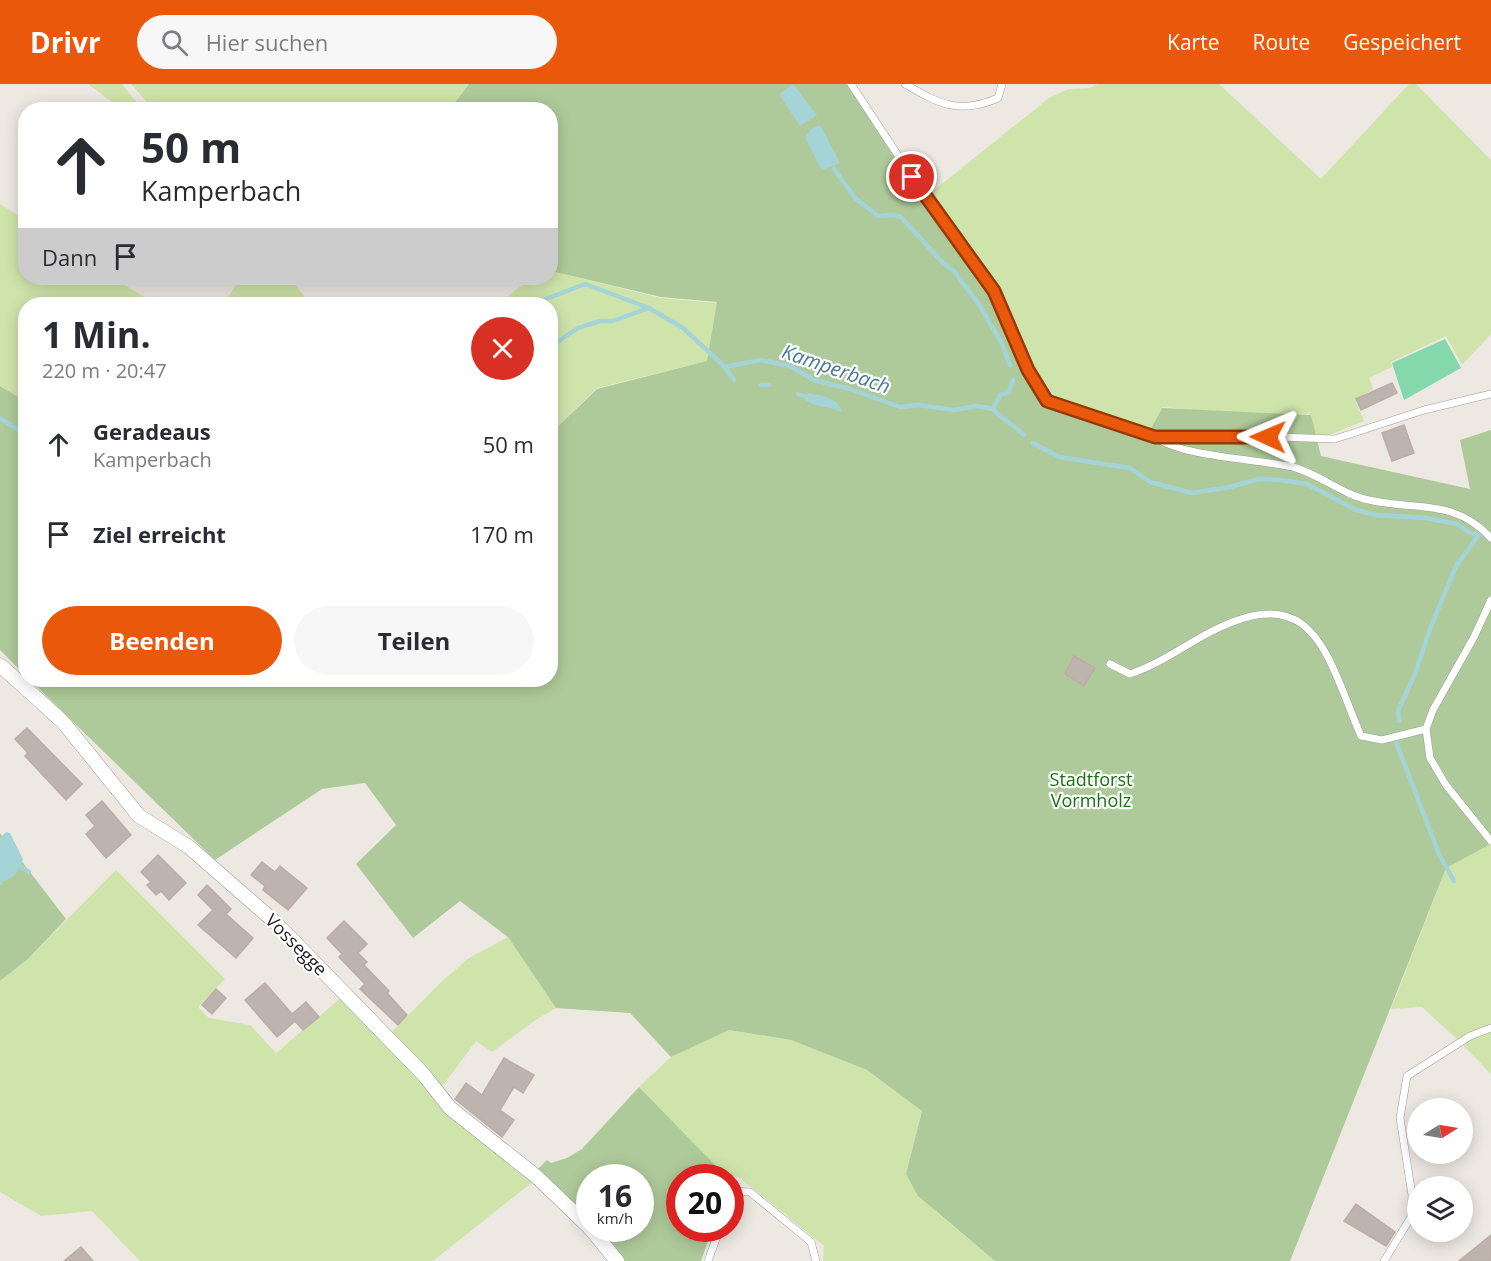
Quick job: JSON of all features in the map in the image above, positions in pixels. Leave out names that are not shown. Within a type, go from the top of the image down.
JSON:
[{"type":"street","name":"Vossegge","points":[[0,665],[18,681]]},
{"type":"street","name":"Vossegge","points":[[24,687],[63,722],[139,816],[189,847],[275,922],[424,1075],[450,1108],[537,1177],[576,1215]]},
{"type":"street","name":"Vossegge","points":[[601,1242],[617,1261]]},
{"type":"lane","points":[[851,84],[924,195],[994,291],[1028,370],[1047,401],[1155,437],[1162,442],[1204,453],[1295,468],[1367,500],[1448,509],[1474,521],[1491,538]]},
{"type":"lane","points":[[905,84],[934,101],[965,108],[982,105],[998,98],[1002,84]]},
{"type":"lane","points":[[1155,437],[1246,436],[1335,440],[1424,410],[1491,394]]},
{"type":"lane","points":[[1491,600],[1474,637],[1433,710],[1426,729],[1430,758],[1446,785],[1491,841]]},
{"type":"lane","points":[[1110,664],[1130,674],[1152,667],[1204,636],[1235,621],[1280,613],[1294,618],[1314,635],[1326,653],[1361,736],[1382,740],[1426,729]]},
{"type":"lane","points":[[1384,1261],[1411,1217],[1412,1195],[1400,1118],[1407,1076],[1470,1036],[1491,1028]]},
{"type":"lane","points":[[744,1192],[750,1192],[811,1242],[816,1261]]},
{"type":"lane","points":[[708,1261],[715,1242]]},
{"type":"green space","points":[[88,84],[122,84],[136,102],[112,102]]},
{"type":"green space","points":[[131,84],[469,84],[455,102],[147,102]]},
{"type":"green space","name":"Stadtforst Vormholz","points":[[469,84],[848,84],[920,196],[991,291],[1047,404],[1146,437],[1162,408],[1311,415],[1321,456],[1470,489],[1460,440],[1491,430],[1491,844],[1446,868],[1290,1261],[995,1261],[918,1196],[906,1174],[922,1111],[867,1070],[791,1040],[729,1030],[671,1057],[630,1013],[556,1008],[508,937],[460,901],[413,938],[356,864],[396,825],[365,783],[322,789],[215,860],[37,687],[558,687],[558,426],[597,389],[707,361],[717,302],[661,297],[558,273],[558,102],[455,102]]},
{"type":"green space","points":[[1098,84],[1219,84],[1321,179],[1409,84],[1416,84],[1491,160],[1491,334],[1462,365],[1446,336],[1391,362],[1392,367],[1369,378],[1373,389],[1355,400],[1364,421],[1317,440],[1310,414],[1215,412],[1162,407],[1148,433],[1057,400],[1026,355],[997,285],[928,195],[1049,98],[1069,89],[1090,88]]},
{"type":"green space","points":[[0,204],[18,216],[18,285],[125,285],[144,297],[18,297],[18,397],[0,386]]},
{"type":"green space","points":[[558,273],[661,298],[717,303],[708,361],[597,388],[558,426],[558,297],[507,297],[522,285],[558,285]]},
{"type":"green space","points":[[236,285],[295,285],[305,297],[228,297]]},
{"type":"green space","points":[[1445,339],[1461,368],[1404,400],[1392,363]]},
{"type":"green space","points":[[0,386],[18,397],[18,668],[0,650]]},
{"type":"green space","points":[[0,833],[66,919],[28,959],[0,981]]},
{"type":"green space","points":[[1491,844],[1491,1025],[1459,1041],[1422,1007],[1391,1009],[1446,868]]},
{"type":"green space","points":[[116,870],[225,979],[198,1007],[209,1018],[250,1025],[276,1053],[342,997],[535,1180],[433,1261],[140,1261],[92,1211],[41,1216],[0,1192],[0,981],[28,959]]},
{"type":"green space","points":[[508,937],[556,1008],[492,1052],[476,1041],[441,1088],[390,1034],[439,984],[469,958]]},
{"type":"green space","points":[[728,1030],[791,1040],[867,1070],[922,1111],[906,1174],[936,1212],[995,1261],[823,1261],[824,1246],[744,1181],[744,1164],[714,1164],[639,1087],[671,1057]]},
{"type":"green space","points":[[1491,1030],[1491,1074],[1462,1044]]},
{"type":"green space","points":[[639,1087],[714,1164],[666,1164],[666,1242],[708,1242],[701,1261],[624,1261],[607,1242],[654,1242],[654,1164],[576,1164],[576,1209],[536,1171],[547,1160],[551,1163],[567,1158],[582,1149]]},
{"type":"water","points":[[793,84],[817,115],[800,126],[779,94]]},
{"type":"water","points":[[820,125],[840,163],[822,170],[805,138],[811,129]]},
{"type":"water","points":[[808,393],[833,400],[842,412],[810,403],[805,400]]},
{"type":"water","points":[[6,832],[10,833],[23,859],[16,873],[4,881],[0,879],[0,838]]},
{"type":"building","points":[[1392,383],[1397,393],[1361,410],[1356,399]]},
{"type":"building","points":[[1404,425],[1414,453],[1392,461],[1382,433]]},
{"type":"building","points":[[1074,656],[1095,668],[1084,686],[1065,674]]},
{"type":"building","points":[[27,728],[82,784],[66,800],[25,756],[28,753],[15,739]]},
{"type":"building","points":[[102,801],[131,835],[106,858],[86,834],[95,826],[86,815]]},
{"type":"building","points":[[158,855],[186,883],[169,900],[161,891],[156,895],[147,885],[151,882],[141,872]]},
{"type":"building","points":[[262,862],[275,872],[280,866],[307,888],[288,910],[263,890],[265,886],[251,875]]},
{"type":"building","points":[[207,885],[231,909],[226,914],[253,938],[236,958],[198,925],[213,910],[198,895]]},
{"type":"building","points":[[344,921],[367,944],[358,953],[367,962],[364,965],[389,991],[387,993],[407,1015],[398,1025],[360,989],[365,984],[339,957],[342,954],[327,938]]},
{"type":"building","points":[[265,983],[292,1014],[306,1002],[319,1017],[303,1030],[295,1021],[277,1037],[245,1000]]},
{"type":"building","points":[[216,989],[226,998],[212,1014],[202,1005]]},
{"type":"building","points":[[504,1058],[534,1075],[523,1093],[514,1087],[500,1110],[514,1120],[502,1137],[455,1099],[466,1083],[482,1095]]},
{"type":"building","points":[[1356,1204],[1395,1232],[1386,1246],[1344,1221]]},
{"type":"building","points":[[1491,1235],[1491,1261],[1459,1261]]},
{"type":"building","points":[[81,1247],[93,1261],[64,1261]]},
{"type":"waterway","points":[[834,169],[855,198],[878,216],[901,217],[943,263],[954,271],[980,306],[1001,342],[1010,365]]},
{"type":"waterway","points":[[551,297],[585,284],[649,308]]},
{"type":"waterway","name":"Kamperbach","points":[[558,342],[578,328],[600,321],[613,321],[649,308],[683,328],[725,367],[761,360],[790,366],[814,380],[850,389],[900,407],[919,405],[954,410],[977,406],[993,409],[1024,435]]},
{"type":"waterway","points":[[725,367],[734,380]]},
{"type":"waterway","points":[[993,409],[1000,395],[1009,392],[1013,380]]},
{"type":"waterway","points":[[761,385],[769,385]]},
{"type":"waterway","points":[[798,394],[806,397]]},
{"type":"waterway","name":"Kamperbach","points":[[0,418],[18,430]]},
{"type":"waterway","name":"Kamperbach","points":[[1033,443],[1059,457],[1130,468],[1150,482],[1192,493],[1230,487],[1259,479],[1280,480],[1307,484],[1356,510],[1376,515],[1426,518],[1457,524],[1470,533],[1479,535],[1456,566],[1430,629],[1415,674],[1398,711],[1399,721]]},
{"type":"waterway","points":[[1396,742],[1439,854],[1454,881]]},
{"type":"waterway","points":[[21,867],[29,872]]},
{"type":"route","points":[[912,177],[994,291],[1028,370],[1047,401],[1155,437],[1268,437]]}]
